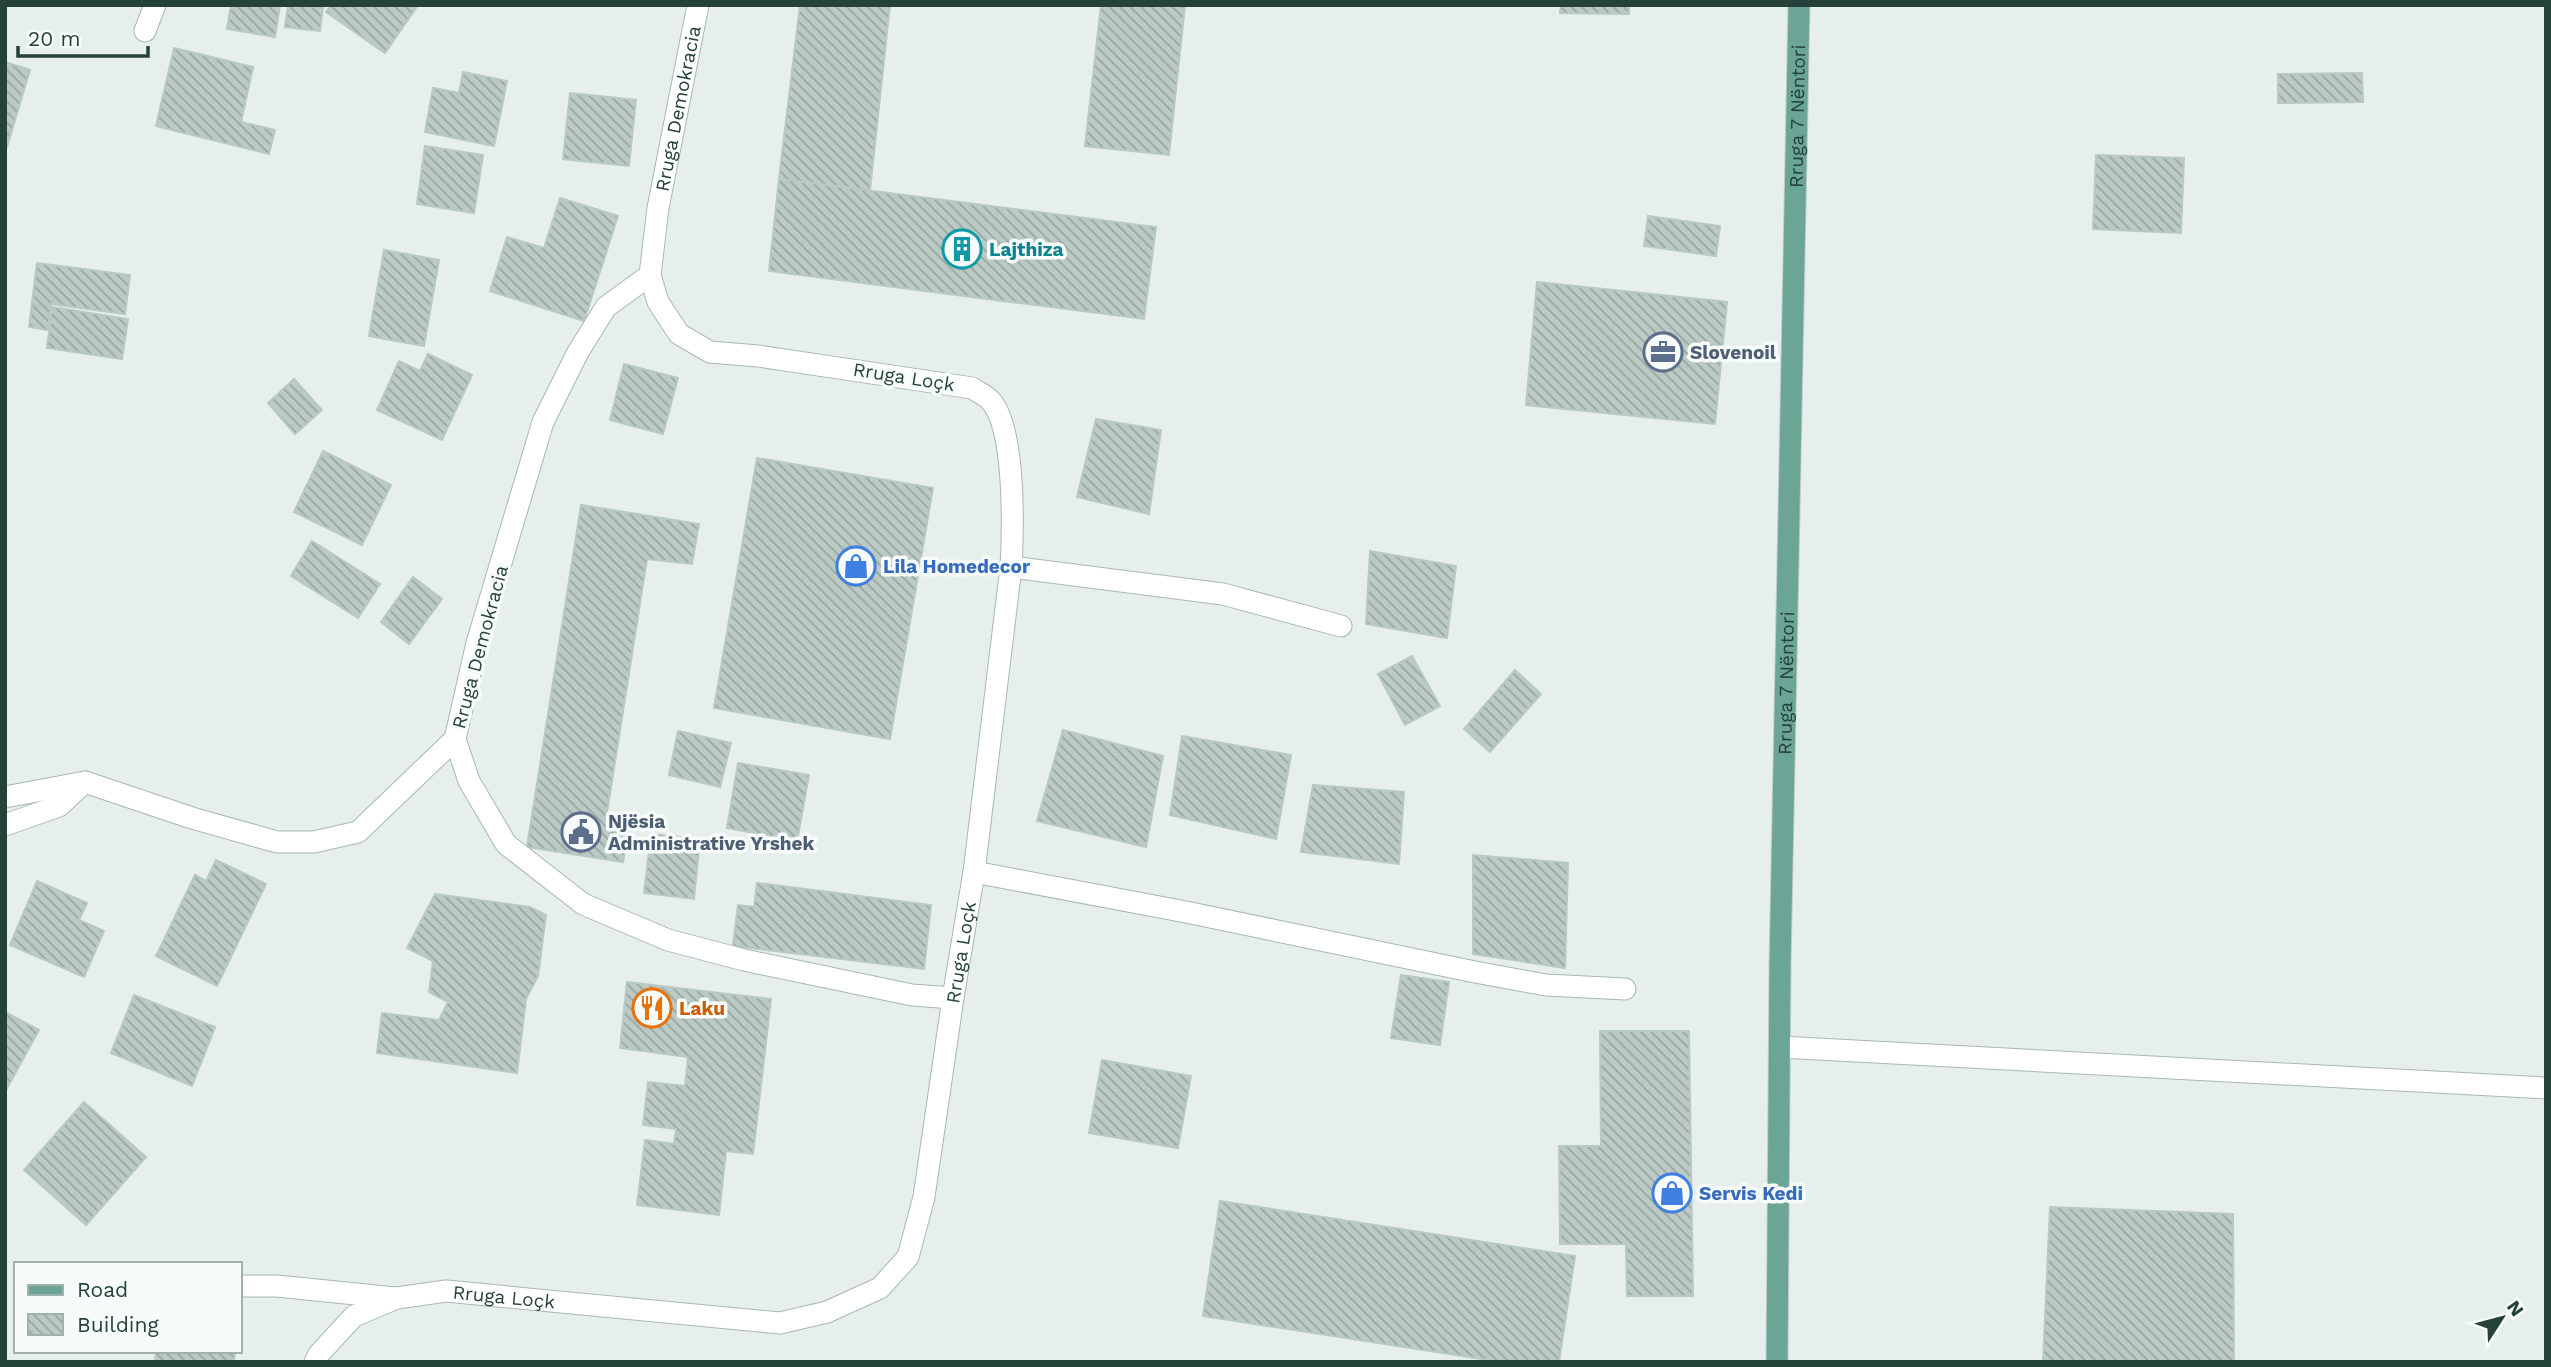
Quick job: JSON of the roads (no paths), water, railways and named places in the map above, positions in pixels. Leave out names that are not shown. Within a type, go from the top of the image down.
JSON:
[{"type":"main road","name":"Rruga 7 Nëntori","points":[[1777,1362],[1780,1047],[1799,5]]},
{"type":"street","points":[[145,31],[155,5]]},
{"type":"street","name":"Rruga Demokracia","points":[[698,5],[658,208],[650,275],[606,307],[578,352],[543,422],[477,643],[455,739],[469,781],[506,844],[583,904],[668,940],[744,960],[912,995],[953,998]]},
{"type":"street","name":"Rruga Loçk","points":[[315,1362],[318,1354],[354,1316],[397,1298],[446,1291],[780,1323],[827,1312],[880,1289],[908,1257],[924,1197],[974,872],[1011,567],[1011,475],[1005,433],[991,401],[972,388],[758,356],[709,352],[679,334],[658,302],[650,275]]},
{"type":"street","points":[[1011,567],[1223,594],[1341,626]]},
{"type":"street","points":[[5,797],[85,782],[192,818],[277,842],[314,842],[358,832],[455,739]]},
{"type":"street","points":[[5,825],[59,806],[85,782]]},
{"type":"street","points":[[974,872],[1546,985],[1625,989]]},
{"type":"street","points":[[1780,1047],[2546,1088]]},
{"type":"street","points":[[242,1286],[277,1286],[397,1298]]},
{"type":"place","name":"Lajthiza","points":[[962,249]]},
{"type":"place","name":"Slovenoil","points":[[1663,352]]},
{"type":"place","name":"Lila Homedecor","points":[[856,566]]},
{"type":"place","name":"Njësia Administrative Yrshek","points":[[581,832]]},
{"type":"place","name":"Laku","points":[[652,1008]]},
{"type":"place","name":"Servis Kedi","points":[[1672,1193]]}]
